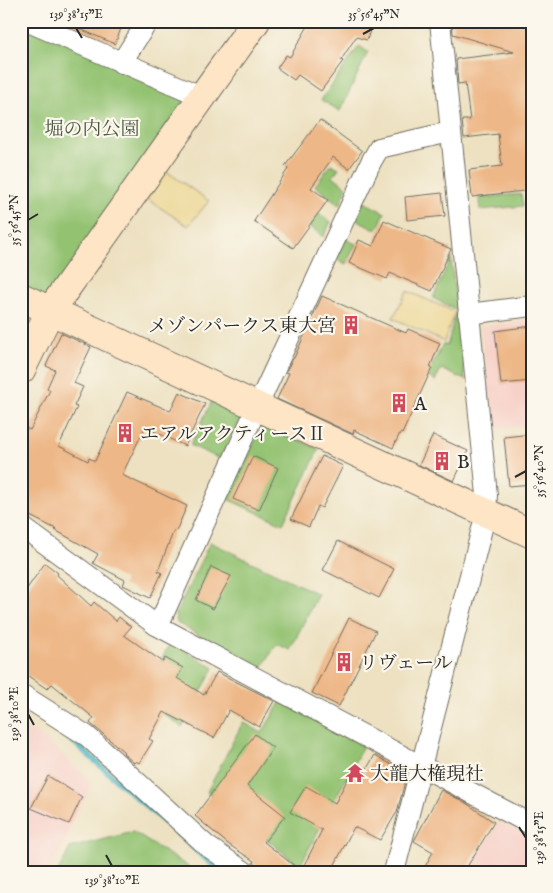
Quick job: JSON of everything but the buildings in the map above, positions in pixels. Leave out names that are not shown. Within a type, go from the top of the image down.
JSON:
[{"type":"street","points":[[121,63],[148,21]]},
{"type":"street","points":[[21,370],[50,311],[256,21]]},
{"type":"street","points":[[394,872],[486,513],[487,495],[440,21]]},
{"type":"street","points":[[34,23],[121,63],[203,97]]},
{"type":"street","points":[[156,625],[163,615],[257,407],[379,148],[450,132]]},
{"type":"street","points":[[21,297],[532,534]]},
{"type":"street","points":[[468,314],[532,306]]},
{"type":"street","points":[[21,526],[156,625],[532,825]]},
{"type":"street","points":[[21,694],[87,736],[207,846],[245,872]]},
{"type":"shaded area","points":[[532,321],[532,425],[495,429],[480,326]]},
{"type":"shaded area","points":[[21,725],[47,740],[92,783],[49,872],[21,872]]},
{"type":"shaded area","points":[[499,821],[532,838],[532,872],[469,872]]},
{"type":"green space","name":"堀の内公園","points":[[21,21],[203,97],[50,311],[21,297]]},
{"type":"green space","points":[[359,46],[368,52],[340,111],[321,100]]},
{"type":"green space","points":[[331,164],[339,168],[333,176],[347,187],[340,205],[315,186]]},
{"type":"green space","points":[[521,194],[523,206],[480,210],[479,198]]},
{"type":"green space","points":[[364,202],[385,213],[377,230],[356,219]]},
{"type":"green space","points":[[308,205],[331,222],[323,237],[299,217]]},
{"type":"green space","points":[[345,239],[356,244],[346,264],[336,259]]},
{"type":"green space","points":[[451,258],[457,310],[433,298]]},
{"type":"green space","points":[[460,312],[465,380],[441,369],[435,381],[427,376],[443,344],[447,346],[456,313]]},
{"type":"green space","points":[[213,399],[240,410],[241,419],[220,459],[190,445]]},
{"type":"green space","points":[[263,424],[319,449],[283,524],[227,499]]},
{"type":"green space","points":[[210,542],[318,594],[290,650],[277,644],[261,669],[177,623],[175,615]]},
{"type":"green space","points":[[171,642],[214,668],[182,727],[140,698]]},
{"type":"green space","points":[[281,701],[363,746],[300,866],[207,792],[243,722],[262,733]]},
{"type":"green space","points":[[133,832],[197,872],[58,872],[70,848]]},
{"type":"sand","points":[[166,171],[209,201],[188,226],[147,199]]},
{"type":"sand","points":[[407,291],[455,312],[444,342],[393,318]]},
{"type":"waterway","points":[[59,729],[220,871]]},
{"type":"place","name":"メゾンパークス東大宮","points":[[351,325]]},
{"type":"place","name":"A","points":[[399,403]]},
{"type":"place","name":"エアルアクティースⅡ","points":[[125,433]]},
{"type":"place","name":"B","points":[[442,461]]},
{"type":"place","name":"リヴェール","points":[[344,662]]},
{"type":"place","name":"大龍大権現社","points":[[355,773]]}]
